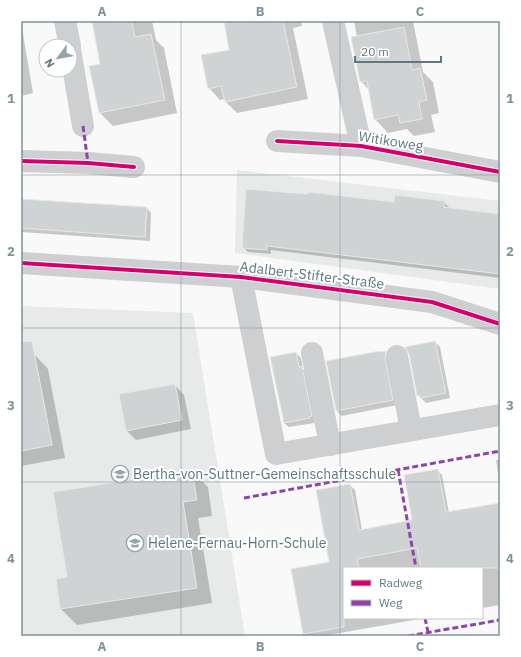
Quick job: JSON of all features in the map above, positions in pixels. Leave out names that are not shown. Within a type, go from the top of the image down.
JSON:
[{"type":"street","points":[[65,21],[68,38]]},
{"type":"street","points":[[333,21],[361,146]]},
{"type":"street","points":[[75,78],[83,126]]},
{"type":"street","name":"Witikoweg","points":[[278,141],[361,146],[500,172]]},
{"type":"street","points":[[21,161],[88,163],[134,167]]},
{"type":"street","name":"Adalbert-Stifter-Straße","points":[[21,263],[241,277],[432,302],[500,324]]},
{"type":"street","points":[[241,277],[276,454],[500,415]]},
{"type":"street","points":[[312,353],[330,445]]},
{"type":"street","points":[[397,356],[411,430]]},
{"type":"shaded area","points":[[237,170],[500,201],[500,289],[235,253]]},
{"type":"shaded area","name":"Bertha-von-Suttner-Gemeinschaftsschule","points":[[21,306],[193,313],[245,636],[21,636]]},
{"type":"building","points":[[92,21],[132,21],[135,37],[151,34],[165,100],[99,113],[89,66],[100,64]]},
{"type":"building","points":[[224,21],[283,21],[297,87],[225,102],[221,86],[208,89],[201,55],[229,50]]},
{"type":"building","points":[[404,27],[412,70],[420,68],[427,100],[419,102],[422,119],[400,123],[398,115],[374,120],[367,81],[360,82],[351,37]]},
{"type":"building","points":[[246,189],[308,194],[308,192],[394,202],[395,195],[445,201],[444,207],[500,214],[500,274],[267,246],[267,250],[242,248]]},
{"type":"building","points":[[21,199],[147,207],[145,237],[21,228]]},
{"type":"building","points":[[32,341],[52,445],[21,451],[21,342]]},
{"type":"building","points":[[435,341],[446,393],[420,398],[419,395],[417,396],[409,354],[405,347]]},
{"type":"building","points":[[386,351],[385,358],[393,400],[336,411],[326,361]]},
{"type":"building","points":[[296,352],[299,367],[302,366],[312,416],[309,417],[310,418],[284,423],[270,357]]},
{"type":"building","points":[[175,384],[182,420],[126,431],[119,394]]},
{"type":"building","points":[[438,469],[446,512],[500,503],[500,568],[421,567],[417,548],[357,559],[359,567],[343,567],[344,627],[303,634],[291,569],[329,562],[316,490],[350,484],[359,530],[412,520],[404,475]]},
{"type":"building","points":[[192,470],[197,500],[183,502],[197,588],[60,609],[56,579],[67,577],[53,492]]},
{"type":"marked path","points":[[83,126],[88,163]]},
{"type":"marked path","points":[[244,498],[500,451]]},
{"type":"marked path","points":[[398,470],[416,567]]},
{"type":"marked path","points":[[425,619],[428,632]]},
{"type":"marked path","points":[[408,636],[500,620]]},
{"type":"cycle path","points":[[277,141],[361,146],[500,172]]},
{"type":"cycle path","points":[[21,161],[88,163],[134,167]]},
{"type":"cycle path","points":[[21,263],[241,277],[432,302],[500,324]]},
{"type":"place","name":"Bertha-von-Suttner-Gemeinschaftsschule","points":[[120,474]]},
{"type":"place","name":"Helene-Fernau-Horn-Schule","points":[[135,543]]}]
